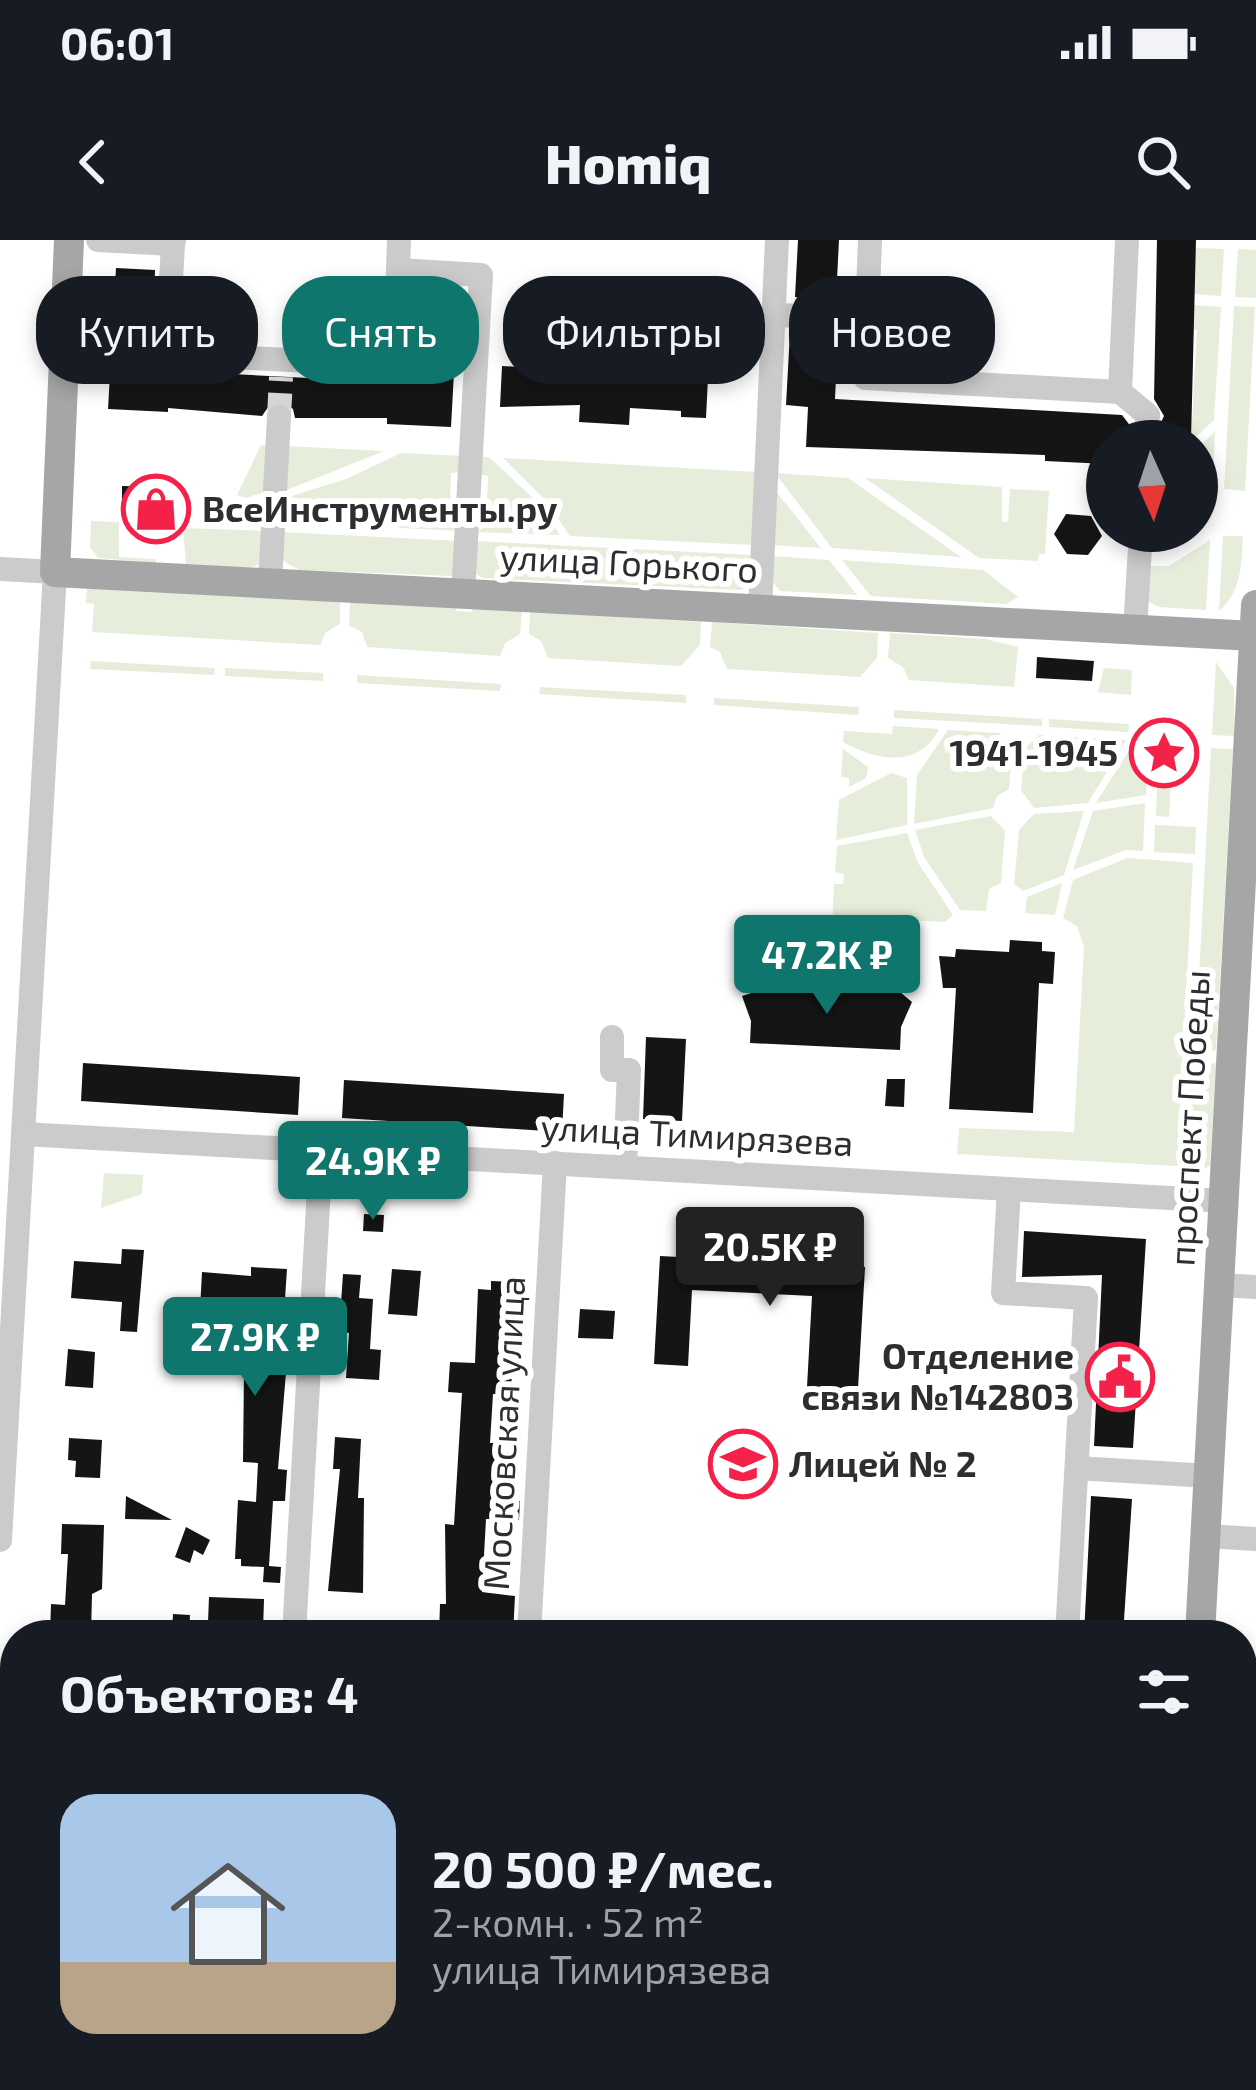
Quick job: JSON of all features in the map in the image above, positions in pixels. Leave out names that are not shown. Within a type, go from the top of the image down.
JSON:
[{"type":"main road","points":[[56,572],[69,240]]},
{"type":"main road","name":"улица Горького","points":[[56,572],[1135,630],[1255,621]]},
{"type":"main road","name":"проспект Победы","points":[[1201,1620],[1224,1201],[1245,1001],[1255,621]]},
{"type":"street","points":[[98,240],[174,242],[167,354],[282,368],[393,365],[399,240]]},
{"type":"street","points":[[760,609],[777,240]]},
{"type":"street","points":[[869,276],[870,240]]},
{"type":"street","points":[[1120,392],[1127,240]]},
{"type":"street","points":[[398,270],[481,275],[463,593]]},
{"type":"street","points":[[774,315],[789,315]]},
{"type":"street","points":[[974,384],[1120,392],[1148,415],[1148,420]]},
{"type":"street","points":[[270,583],[279,417]]},
{"type":"street","points":[[1135,630],[1140,552]]},
{"type":"street","name":"улица Горького","points":[[0,569],[56,572]]},
{"type":"street","points":[[0,1540],[8,1270],[23,1134],[56,572]]},
{"type":"street","points":[[612,1036],[612,1070],[629,1070],[625,1168]]},
{"type":"street","name":"улица Тимирязева","points":[[23,1134],[1224,1201]]},
{"type":"street","points":[[295,1620],[321,1150]]},
{"type":"street","name":"Московская улица","points":[[530,1620],[555,1163]]},
{"type":"street","points":[[1009,1189],[1003,1293],[1086,1298],[1067,1620]]},
{"type":"street","points":[[1219,1285],[1256,1287]]},
{"type":"street","points":[[1077,1468],[1209,1476]]},
{"type":"street","points":[[1206,1536],[1256,1539]]},
{"type":"green space","points":[[1195,248],[1224,249],[1221,296],[1193,294]]},
{"type":"green space","points":[[1238,249],[1256,250],[1256,298],[1235,297]]},
{"type":"green space","points":[[1193,305],[1221,307],[1214,420],[1192,420],[1197,330],[1192,329]]},
{"type":"green space","points":[[1234,306],[1255,307],[1245,491],[1224,489]]},
{"type":"green space","points":[[261,445],[271,446],[268,491],[246,498],[237,495]]},
{"type":"green space","points":[[285,446],[384,451],[282,492]]},
{"type":"green space","points":[[401,453],[464,456],[463,472],[451,473],[449,525],[461,531],[281,522],[282,499],[346,479]]},
{"type":"green space","points":[[477,457],[489,457],[537,502],[560,535],[476,532],[486,527],[488,476],[476,474]]},
{"type":"green space","points":[[503,458],[756,472],[752,545],[570,536],[545,500]]},
{"type":"green space","points":[[775,473],[848,478],[961,557],[832,548]]},
{"type":"green space","points":[[865,478],[1002,487],[1002,522],[1008,521],[1010,489],[1049,491],[1045,554],[1039,554],[1038,561],[979,558]]},
{"type":"green space","points":[[774,489],[821,548],[772,545]]},
{"type":"green space","points":[[91,521],[119,522],[119,557],[156,559],[156,563],[98,558],[90,547]]},
{"type":"green space","points":[[183,528],[267,531],[262,563],[250,568],[186,564]]},
{"type":"green space","points":[[280,532],[461,541],[456,575],[451,576],[300,570],[281,560]]},
{"type":"green space","points":[[1223,536],[1243,536],[1236,586],[1219,611]]},
{"type":"green space","points":[[474,541],[752,555],[750,586],[740,590],[483,578],[474,573]]},
{"type":"green space","points":[[1191,552],[1209,552],[1206,610],[1159,607],[1147,601],[1146,566],[1169,566]]},
{"type":"green space","points":[[772,556],[829,560],[857,595],[780,591],[771,580]]},
{"type":"green space","points":[[842,560],[983,570],[1018,597],[1007,604],[871,596]]},
{"type":"green space","points":[[87,588],[340,601],[340,624],[326,632],[320,645],[92,632],[94,604],[86,603]]},
{"type":"green space","points":[[350,601],[456,606],[456,611],[472,612],[473,607],[522,611],[520,634],[505,643],[500,656],[367,647],[362,632],[349,625]]},
{"type":"green space","points":[[530,611],[701,622],[700,645],[681,666],[548,658],[541,641],[529,634]]},
{"type":"green space","points":[[712,622],[878,633],[877,658],[860,677],[727,669],[720,652],[710,647]]},
{"type":"green space","points":[[890,633],[986,639],[1018,647],[1014,687],[909,680],[903,667],[888,658]]},
{"type":"green space","points":[[91,661],[215,668],[214,675],[90,669]]},
{"type":"green space","points":[[1216,662],[1234,688],[1234,736],[1212,735]]},
{"type":"green space","points":[[225,668],[323,673],[323,681],[225,676]]},
{"type":"green space","points":[[1104,668],[1132,670],[1131,695],[1098,692]]},
{"type":"green space","points":[[357,675],[501,684],[500,691],[357,683]]},
{"type":"green space","points":[[540,687],[686,695],[686,703],[539,694]]},
{"type":"green space","points":[[714,698],[859,707],[858,715],[714,705]]},
{"type":"green space","points":[[894,710],[1042,719],[1042,726],[894,718]]},
{"type":"green space","points":[[1049,719],[1129,724],[1128,732],[1049,727]]},
{"type":"green space","points":[[893,726],[939,729],[920,751],[896,758],[869,754],[843,742],[844,731],[892,734]]},
{"type":"green space","points":[[948,730],[999,733],[1012,747],[1009,789],[997,796],[993,808],[914,824],[917,775]]},
{"type":"green space","points":[[1039,735],[1126,740],[1088,803],[1034,808],[1021,790],[1025,748]]},
{"type":"green space","points":[[1135,741],[1149,742],[1146,795],[1096,803]]},
{"type":"green space","points":[[1159,743],[1173,743],[1169,817],[1156,816]]},
{"type":"green space","points":[[1211,748],[1233,749],[1216,1050],[1195,1054]]},
{"type":"green space","points":[[843,749],[868,767],[866,778],[849,787],[849,778],[841,777]]},
{"type":"green space","points":[[891,773],[907,778],[907,825],[836,840],[839,800]]},
{"type":"green space","points":[[1145,803],[1143,851],[1126,850],[1073,870],[1093,811]]},
{"type":"green space","points":[[1084,811],[1064,875],[1023,891],[1014,884],[1019,830],[1034,814]]},
{"type":"green space","points":[[991,816],[1005,831],[1001,883],[989,889],[986,911],[960,910],[924,857],[915,830]]},
{"type":"green space","points":[[1155,825],[1196,827],[1195,854],[1154,852]]},
{"type":"green space","points":[[907,833],[918,863],[953,915],[945,922],[890,919],[884,940],[875,930],[832,927],[834,884],[843,884],[844,874],[835,872],[837,846]]},
{"type":"green space","points":[[1127,858],[1193,863],[1177,1166],[957,1154],[959,1128],[1074,1132],[1084,947],[1077,926],[1063,918],[1073,880]]},
{"type":"green space","points":[[1062,883],[1055,915],[1025,913],[1027,897]]},
{"type":"green space","points":[[1216,1063],[1210,1165],[1187,1184],[1194,1068]]},
{"type":"green space","points":[[104,1173],[143,1175],[142,1194],[101,1208]]},
{"type":"building","points":[[798,240],[839,240],[837,276],[796,276]]},
{"type":"building","points":[[1157,240],[1196,240],[1192,420],[1162,420],[1154,399]]},
{"type":"building","points":[[116,268],[155,270],[155,276],[116,276]]},
{"type":"building","points":[[789,350],[789,384],[836,384],[835,399],[1122,415],[1126,420],[1086,420],[1086,463],[1045,461],[1045,455],[806,447],[808,407],[786,405]]},
{"type":"building","points":[[502,366],[503,384],[708,384],[706,418],[681,417],[681,411],[630,408],[629,425],[579,422],[580,405],[500,407]]},
{"type":"building","points":[[258,375],[282,377],[282,384],[453,384],[451,427],[387,424],[387,418],[295,418],[293,409],[281,401],[271,403],[262,416],[168,408],[168,412],[108,409],[109,384],[258,384]]},
{"type":"building","points":[[122,486],[162,487],[161,517],[131,515],[132,505],[122,504]]},
{"type":"building","points":[[1066,514],[1086,516],[1086,552],[1090,552],[1067,554],[1054,534]]},
{"type":"building","points":[[1037,657],[1094,661],[1092,681],[1036,678]]},
{"type":"building","points":[[1010,940],[1042,942],[1042,951],[1055,952],[1053,984],[1039,983],[1033,1113],[949,1109],[956,988],[943,988],[939,956],[955,957],[956,949],[1009,952]]},
{"type":"building","points":[[776,985],[900,992],[912,1002],[901,1027],[900,1050],[750,1043],[751,1021],[742,996]]},
{"type":"building","points":[[646,1037],[686,1039],[682,1121],[643,1119]]},
{"type":"building","points":[[83,1063],[300,1077],[298,1115],[81,1101]]},
{"type":"building","points":[[887,1079],[905,1079],[904,1107],[885,1106]]},
{"type":"building","points":[[344,1080],[564,1094],[562,1132],[342,1118]]},
{"type":"building","points":[[364,1214],[384,1215],[383,1232],[363,1231]]},
{"type":"building","points":[[1024,1231],[1146,1239],[1133,1448],[1094,1446],[1102,1275],[1022,1277]]},
{"type":"building","points":[[122,1249],[144,1250],[137,1332],[120,1331],[122,1302],[71,1298],[74,1261],[121,1264]]},
{"type":"building","points":[[660,1256],[865,1267],[858,1389],[807,1387],[812,1296],[692,1290],[688,1366],[654,1364]]},
{"type":"building","points":[[251,1267],[287,1269],[284,1314],[263,1312],[261,1347],[269,1348],[268,1359],[287,1360],[278,1469],[287,1470],[285,1501],[273,1501],[269,1566],[281,1567],[280,1583],[263,1582],[264,1567],[241,1566],[241,1559],[235,1559],[238,1500],[256,1502],[258,1463],[243,1462],[244,1371],[226,1369],[230,1312],[200,1310],[202,1272],[251,1276]]},
{"type":"building","points":[[392,1269],[421,1271],[417,1316],[388,1314]]},
{"type":"building","points":[[343,1274],[361,1275],[359,1298],[373,1299],[370,1349],[381,1350],[379,1380],[346,1378],[349,1333],[339,1332]]},
{"type":"building","points":[[491,1281],[515,1282],[511,1395],[493,1394],[490,1443],[496,1443],[496,1470],[507,1470],[506,1500],[520,1501],[519,1520],[486,1519],[482,1592],[515,1596],[514,1620],[439,1620],[440,1604],[446,1604],[445,1524],[454,1525],[462,1393],[448,1392],[450,1362],[475,1363],[478,1289],[491,1290]]},
{"type":"building","points":[[580,1309],[615,1311],[613,1339],[578,1338]]},
{"type":"building","points":[[68,1349],[95,1352],[93,1388],[65,1386]]},
{"type":"building","points":[[335,1437],[361,1439],[358,1498],[364,1498],[363,1593],[328,1591],[340,1469],[333,1469]]},
{"type":"building","points":[[69,1438],[102,1440],[100,1478],[75,1477],[76,1461],[68,1460]]},
{"type":"building","points":[[126,1496],[172,1520],[125,1519]]},
{"type":"building","points":[[1091,1496],[1132,1499],[1124,1620],[1085,1620]]},
{"type":"building","points":[[62,1524],[104,1525],[102,1589],[92,1594],[91,1620],[50,1620],[51,1604],[65,1605],[68,1554],[61,1554]]},
{"type":"building","points":[[186,1527],[210,1540],[203,1555],[194,1550],[190,1563],[175,1557]]},
{"type":"building","points":[[209,1597],[264,1599],[263,1620],[208,1620]]},
{"type":"building","points":[[173,1614],[190,1615],[190,1620],[173,1620]]},
{"type":"tunnel","points":[[279,417],[281,377]]},
{"type":"place","name":"ВсеИнструменты.ру","points":[[156,509]]},
{"type":"place","name":"1941-1945","points":[[1164,753]]},
{"type":"place","name":"Отделение связи №142803","points":[[1120,1377]]},
{"type":"place","name":"Лицей № 2","points":[[743,1464]]}]
